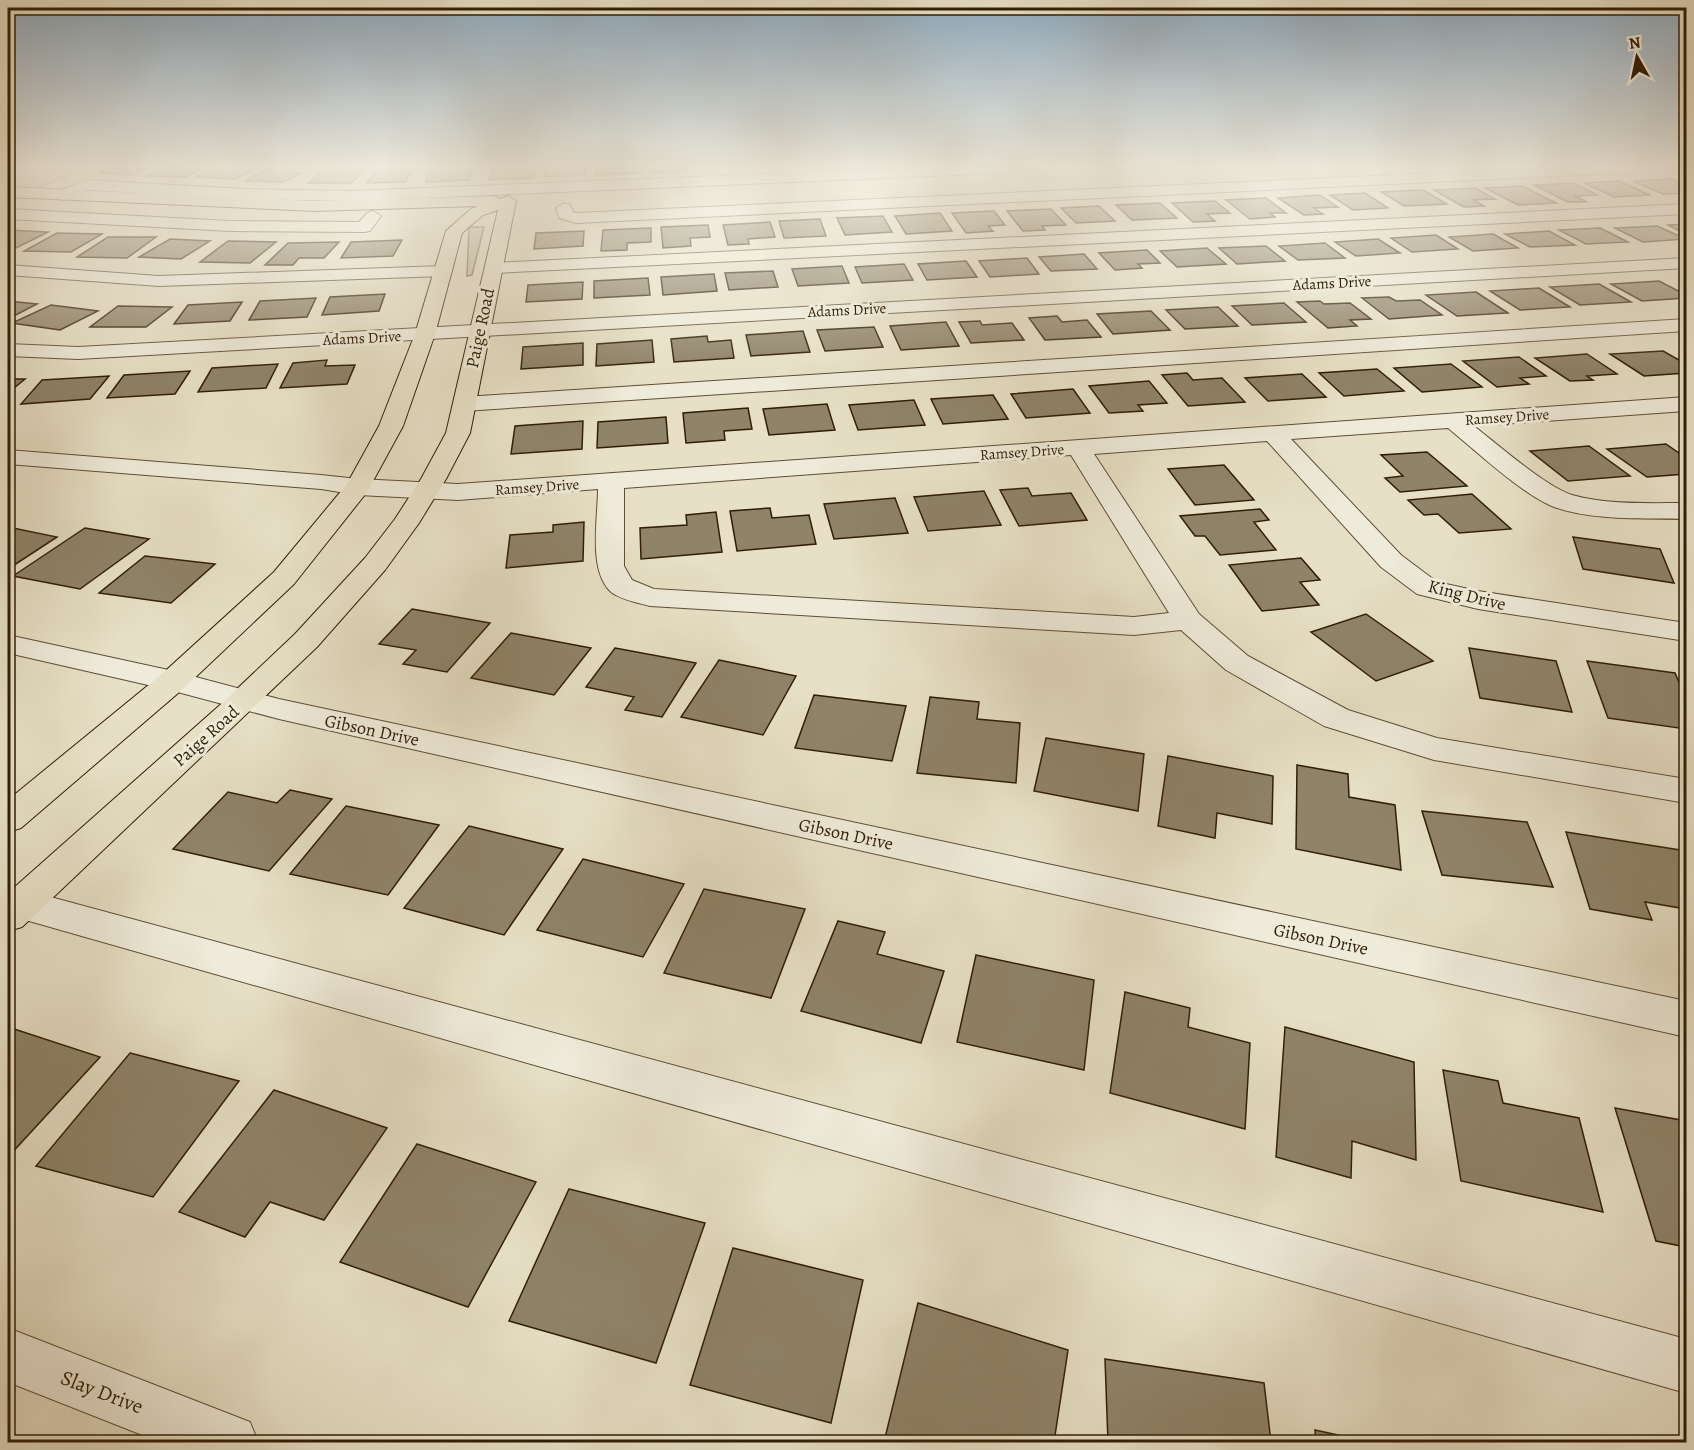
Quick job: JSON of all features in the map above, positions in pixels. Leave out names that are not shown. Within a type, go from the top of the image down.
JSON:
[{"type":"main road","points":[[8,819],[173,681],[284,578],[358,487],[391,426],[425,334],[443,271],[443,236]]},
{"type":"main road","name":"Paige Road","points":[[14,910],[244,701],[337,610],[390,548],[444,463],[458,433],[501,236]]},
{"type":"street","points":[[494,268],[1147,236]]},
{"type":"street","name":"Adams Drive","points":[[8,350],[78,353],[1686,263]]},
{"type":"street","points":[[8,270],[159,281],[443,271]]},
{"type":"street","points":[[464,404],[1686,325]]},
{"type":"street","name":"Ramsey Drive","points":[[8,457],[321,482],[358,487],[458,492],[1686,404]]},
{"type":"street","points":[[1453,421],[1542,490],[1563,501],[1613,510],[1686,512]]},
{"type":"street","name":"King Drive","points":[[1273,434],[1391,561],[1427,588],[1478,600],[1686,632]]},
{"type":"street","points":[[1077,448],[1188,620],[1237,663],[1336,718],[1434,749],[1686,791]]},
{"type":"street","points":[[611,482],[610,566],[621,586],[650,597],[1134,626],[1188,620]]},
{"type":"street","name":"Gibson Drive","points":[[8,644],[173,681],[244,701],[1686,1019]]},
{"type":"street","points":[[14,910],[1686,1366]]},
{"type":"street","name":"Slay Drive","points":[[8,1355],[230,1443]]},
{"type":"shaded area","points":[[469,236],[482,236],[472,275],[467,276]]},
{"type":"building","points":[[8,236],[41,236],[16,248],[8,248]]},
{"type":"building","points":[[52,236],[99,236],[71,252],[24,251]]},
{"type":"building","points":[[536,236],[584,236],[583,246],[534,249]]},
{"type":"building","points":[[602,236],[651,236],[651,242],[627,243],[627,250],[601,251]]},
{"type":"building","points":[[662,236],[710,236],[690,238],[691,246],[663,248]]},
{"type":"building","points":[[726,236],[775,237],[748,239],[749,244],[728,245]]},
{"type":"building","points":[[783,236],[826,236],[784,238]]},
{"type":"building","points":[[1437,236],[1458,249],[1412,252],[1391,238]]},
{"type":"building","points":[[1496,236],[1518,248],[1473,251],[1449,237]]},
{"type":"building","points":[[1508,236],[1558,236],[1575,245],[1530,247]]},
{"type":"building","points":[[1570,236],[1615,236],[1628,242],[1586,244]]},
{"type":"building","points":[[1630,236],[1679,236],[1686,239],[1643,242]]},
{"type":"building","points":[[108,237],[156,237],[127,258],[77,257]]},
{"type":"building","points":[[170,239],[210,241],[181,259],[139,257]]},
{"type":"building","points":[[1378,239],[1400,253],[1356,256],[1335,242]]},
{"type":"building","points":[[402,240],[393,256],[341,258],[351,242]]},
{"type":"building","points":[[228,241],[276,242],[250,263],[200,262]]},
{"type":"building","points":[[339,242],[324,258],[299,258],[293,265],[265,265],[288,243]]},
{"type":"building","points":[[1325,243],[1345,258],[1298,260],[1279,246]]},
{"type":"building","points":[[1266,246],[1285,261],[1237,264],[1219,248]]},
{"type":"building","points":[[1207,248],[1226,264],[1177,267],[1160,251]]},
{"type":"building","points":[[1147,250],[1160,263],[1138,264],[1142,268],[1115,270],[1099,253]]},
{"type":"building","points":[[1084,254],[1097,269],[1051,271],[1039,257]]},
{"type":"building","points":[[1027,258],[1039,274],[990,277],[979,261]]},
{"type":"building","points":[[966,261],[977,277],[927,280],[918,264]]},
{"type":"building","points":[[904,264],[913,280],[862,283],[855,267]]},
{"type":"building","points":[[842,266],[849,283],[798,286],[792,269]]},
{"type":"building","points":[[773,271],[778,287],[729,290],[725,273]]},
{"type":"building","points":[[714,274],[717,291],[663,295],[661,277]]},
{"type":"building","points":[[648,278],[650,295],[594,298],[594,281]]},
{"type":"building","points":[[1659,281],[1686,295],[1686,298],[1642,301],[1611,284]]},
{"type":"building","points":[[583,282],[582,299],[526,302],[528,285]]},
{"type":"building","points":[[1599,284],[1631,302],[1580,305],[1550,287]]},
{"type":"building","points":[[1539,288],[1570,307],[1520,310],[1490,291]]},
{"type":"building","points":[[1476,292],[1508,313],[1457,316],[1426,295]]},
{"type":"building","points":[[385,294],[379,311],[322,315],[330,297]]},
{"type":"building","points":[[1389,297],[1396,301],[1420,300],[1442,315],[1389,319],[1362,298]]},
{"type":"building","points":[[316,298],[307,317],[249,320],[260,301]]},
{"type":"building","points":[[8,301],[37,304],[8,319]]},
{"type":"building","points":[[1320,301],[1324,304],[1350,303],[1371,319],[1350,320],[1357,326],[1328,328],[1297,302]]},
{"type":"building","points":[[242,302],[230,321],[174,324],[188,305]]},
{"type":"building","points":[[1284,303],[1306,322],[1252,325],[1232,306]]},
{"type":"building","points":[[51,305],[98,311],[60,330],[12,323]]},
{"type":"building","points":[[118,306],[172,307],[146,327],[90,327]]},
{"type":"building","points":[[1218,307],[1238,326],[1185,329],[1166,310]]},
{"type":"building","points":[[1151,311],[1170,330],[1113,334],[1097,314]]},
{"type":"building","points":[[1057,316],[1062,322],[1087,320],[1101,337],[1045,340],[1029,318]]},
{"type":"building","points":[[980,321],[982,325],[1012,323],[1024,340],[971,343],[959,322]]},
{"type":"building","points":[[946,322],[959,346],[901,350],[890,326]]},
{"type":"building","points":[[874,327],[883,347],[825,351],[817,330]]},
{"type":"building","points":[[803,331],[810,352],[751,356],[746,335]]},
{"type":"building","points":[[707,336],[708,342],[731,340],[734,358],[674,362],[671,339]]},
{"type":"building","points":[[652,340],[654,362],[596,366],[597,344]]},
{"type":"building","points":[[583,343],[583,365],[521,369],[523,347]]},
{"type":"building","points":[[1663,351],[1686,364],[1686,373],[1644,376],[1610,354]]},
{"type":"building","points":[[1587,354],[1617,374],[1587,376],[1593,380],[1570,381],[1535,358]]},
{"type":"building","points":[[1519,357],[1546,376],[1520,378],[1529,384],[1497,387],[1463,361]]},
{"type":"building","points":[[327,360],[325,366],[355,365],[347,384],[280,388],[293,363]]},
{"type":"building","points":[[278,364],[266,388],[198,392],[212,368]]},
{"type":"building","points":[[1451,364],[1482,387],[1422,392],[1394,368]]},
{"type":"building","points":[[1377,369],[1404,391],[1344,396],[1319,373]]},
{"type":"building","points":[[190,371],[175,394],[107,398],[124,375]]},
{"type":"building","points":[[1187,373],[1193,380],[1222,378],[1245,402],[1188,406],[1162,375]]},
{"type":"building","points":[[1302,374],[1326,397],[1268,401],[1245,378]]},
{"type":"building","points":[[109,376],[90,399],[21,404],[42,380]]},
{"type":"building","points":[[8,379],[25,379],[8,393]]},
{"type":"building","points":[[1149,381],[1167,403],[1138,405],[1143,411],[1109,413],[1089,386]]},
{"type":"building","points":[[1073,389],[1090,413],[1026,418],[1011,394]]},
{"type":"building","points":[[993,395],[1008,419],[943,424],[931,399]]},
{"type":"building","points":[[914,400],[925,425],[858,430],[849,405]]},
{"type":"building","points":[[827,404],[835,430],[769,435],[763,409]]},
{"type":"building","points":[[748,408],[752,429],[724,431],[725,440],[686,443],[683,413]]},
{"type":"building","points":[[666,417],[668,443],[597,448],[598,422]]},
{"type":"building","points":[[583,421],[582,449],[511,454],[515,426]]},
{"type":"building","points":[[1666,444],[1686,458],[1686,474],[1647,477],[1607,449]]},
{"type":"building","points":[[1589,446],[1630,476],[1568,481],[1530,451]]},
{"type":"building","points":[[1427,452],[1467,486],[1400,492],[1385,478],[1403,476],[1381,455]]},
{"type":"building","points":[[1224,465],[1254,500],[1195,505],[1168,469]]},
{"type":"building","points":[[1028,488],[1032,496],[1071,493],[1087,520],[1019,526],[1000,490]]},
{"type":"building","points":[[984,491],[1001,525],[928,531],[914,497]]},
{"type":"building","points":[[1472,494],[1511,529],[1459,533],[1438,514],[1424,515],[1408,500]]},
{"type":"building","points":[[895,498],[908,533],[834,539],[824,504]]},
{"type":"building","points":[[770,508],[772,518],[809,515],[816,544],[737,551],[730,511]]},
{"type":"building","points":[[1260,509],[1269,520],[1254,522],[1276,550],[1220,555],[1205,536],[1195,536],[1180,516]]},
{"type":"building","points":[[716,512],[722,552],[641,559],[640,528],[687,525],[686,515]]},
{"type":"building","points":[[584,522],[583,561],[506,568],[510,535],[553,532],[553,525]]},
{"type":"building","points":[[8,527],[57,537],[8,569]]},
{"type":"building","points":[[85,528],[149,539],[80,589],[13,576]]},
{"type":"building","points":[[1573,537],[1660,549],[1674,583],[1583,569]]},
{"type":"building","points":[[145,556],[215,564],[171,603],[99,593]]},
{"type":"building","points":[[1301,558],[1320,580],[1300,582],[1319,605],[1262,611],[1229,565]]},
{"type":"building","points":[[412,609],[490,623],[447,672],[403,664],[416,650],[379,644]]},
{"type":"building","points":[[1366,614],[1433,661],[1376,681],[1311,632]]},
{"type":"building","points":[[511,633],[591,648],[554,695],[471,678]]},
{"type":"building","points":[[615,648],[696,663],[662,717],[625,710],[634,697],[586,687]]},
{"type":"building","points":[[1469,648],[1556,661],[1572,712],[1480,698]]},
{"type":"building","points":[[719,660],[796,676],[763,735],[681,717]]},
{"type":"building","points":[[1587,661],[1675,673],[1686,699],[1686,729],[1608,718]]},
{"type":"building","points":[[814,695],[906,706],[892,761],[795,748]]},
{"type":"building","points":[[930,697],[979,702],[977,719],[1020,723],[1016,783],[917,773]]},
{"type":"building","points":[[1046,738],[1144,754],[1138,811],[1034,791]]},
{"type":"building","points":[[1168,756],[1273,776],[1272,824],[1217,813],[1215,838],[1158,826]]},
{"type":"building","points":[[1297,765],[1348,774],[1349,797],[1395,805],[1401,870],[1296,849]]},
{"type":"building","points":[[290,790],[332,799],[269,871],[173,849],[228,792],[277,803]]},
{"type":"building","points":[[346,806],[439,825],[388,895],[290,874]]},
{"type":"building","points":[[1422,811],[1527,822],[1553,887],[1442,875]]},
{"type":"building","points":[[469,826],[563,849],[504,935],[404,908]]},
{"type":"building","points":[[1566,832],[1680,850],[1686,866],[1686,909],[1645,902],[1652,920],[1590,909]]},
{"type":"building","points":[[583,859],[684,884],[643,957],[537,930]]},
{"type":"building","points":[[704,889],[805,909],[771,998],[664,973]]},
{"type":"building","points":[[838,921],[885,932],[877,954],[944,971],[921,1043],[801,1011]]},
{"type":"building","points":[[976,955],[1094,980],[1084,1070],[957,1042]]},
{"type":"building","points":[[1125,992],[1190,1008],[1188,1027],[1250,1043],[1245,1129],[1110,1093]]},
{"type":"building","points":[[8,1027],[100,1057],[8,1157]]},
{"type":"building","points":[[1285,1027],[1414,1062],[1416,1160],[1352,1141],[1351,1178],[1276,1157]]},
{"type":"building","points":[[130,1053],[239,1081],[153,1197],[36,1166]]},
{"type":"building","points":[[1443,1070],[1498,1081],[1503,1103],[1579,1118],[1603,1212],[1461,1181]]},
{"type":"building","points":[[274,1090],[387,1128],[324,1220],[270,1202],[245,1237],[179,1212]]},
{"type":"building","points":[[1615,1108],[1686,1121],[1686,1247],[1656,1241]]},
{"type":"building","points":[[417,1144],[536,1182],[468,1307],[340,1262]]},
{"type":"building","points":[[569,1189],[705,1223],[656,1363],[509,1321]]},
{"type":"building","points":[[733,1248],[863,1280],[831,1423],[690,1385]]},
{"type":"building","points":[[918,1303],[1068,1350],[1054,1442],[884,1442]]},
{"type":"building","points":[[1105,1359],[1264,1383],[1271,1442],[1108,1442]]},
{"type":"building","points":[[1315,1430],[1370,1442],[1316,1442]]}]
